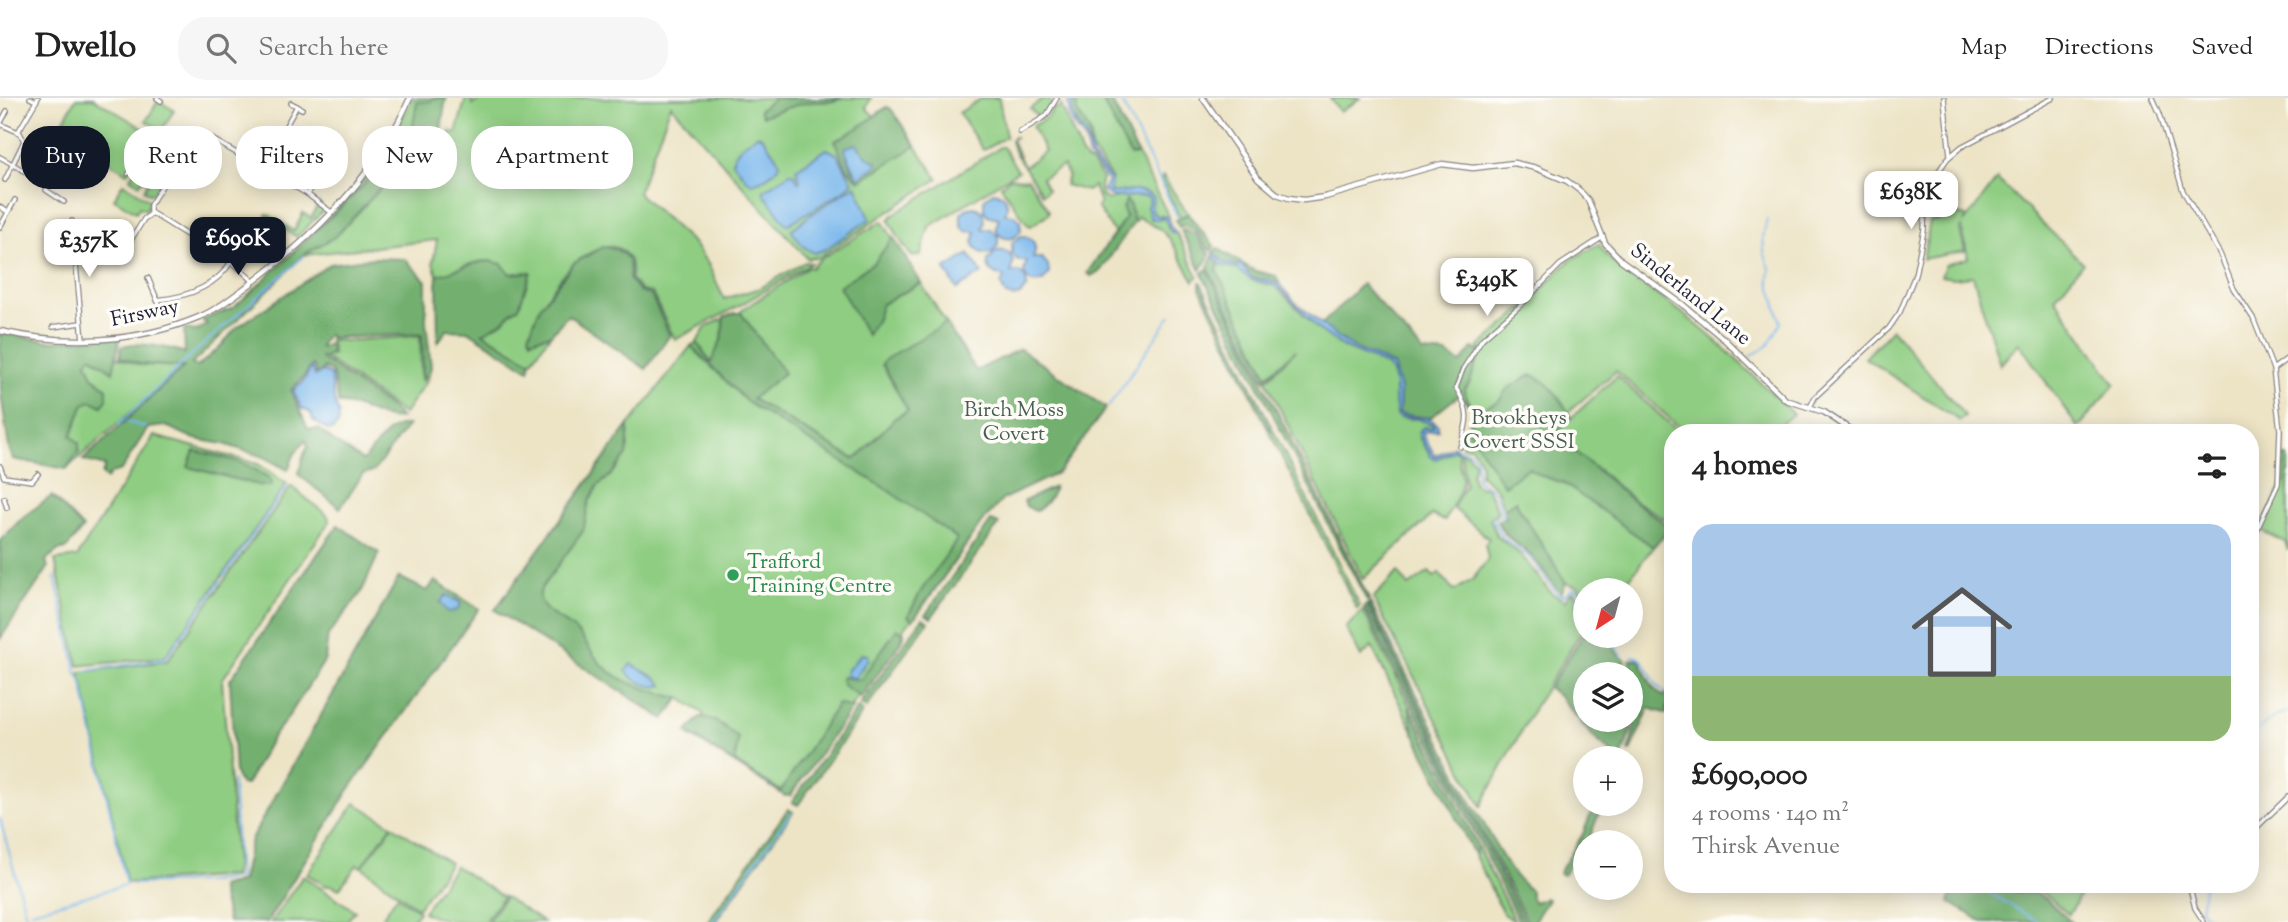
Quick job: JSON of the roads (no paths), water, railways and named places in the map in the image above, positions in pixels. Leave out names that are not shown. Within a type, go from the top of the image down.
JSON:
[{"type":"street","points":[[18,132],[37,100],[30,98]]},
{"type":"street","name":"Firsway","points":[[0,331],[29,337],[83,340],[130,336],[186,322],[219,306],[295,248],[331,212],[377,158],[410,98]]},
{"type":"street","points":[[1020,132],[1046,116],[1057,98]]},
{"type":"street","name":"Sinderland Lane","points":[[1203,98],[1258,178],[1283,197],[1296,200],[1314,199],[1436,164],[1474,168],[1514,163],[1546,172],[1579,190],[1592,207],[1603,237],[1621,260],[1682,304],[1725,340],[1782,397],[1793,404],[1824,412],[1842,424]]},
{"type":"street","points":[[1944,98],[1950,155]]},
{"type":"street","points":[[1810,407],[1815,397],[1889,328],[1900,312],[1915,275],[1924,230],[1928,187],[1950,155],[2053,98]]},
{"type":"street","points":[[2153,98],[2183,191],[2220,254],[2234,289],[2253,318],[2273,369],[2280,430],[2278,484],[2259,525]]},
{"type":"street","points":[[291,103],[302,109]]},
{"type":"street","points":[[286,126],[297,106]]},
{"type":"street","points":[[5,180],[24,145],[24,139],[18,132],[0,124],[7,111]]},
{"type":"street","points":[[0,157],[21,169]]},
{"type":"street","points":[[46,189],[64,202]]},
{"type":"street","points":[[151,214],[150,205],[161,189]]},
{"type":"street","points":[[298,189],[331,212]]},
{"type":"street","points":[[307,194],[310,189]]},
{"type":"street","points":[[0,227],[15,200]]},
{"type":"street","points":[[0,207],[8,212]]},
{"type":"street","points":[[124,242],[131,242],[144,219],[151,214]]},
{"type":"street","points":[[151,214],[239,267],[253,281]]},
{"type":"street","points":[[72,221],[83,340]]},
{"type":"street","points":[[1460,447],[1468,412],[1456,388],[1473,351],[1482,339],[1523,303],[1560,265],[1603,237]]},
{"type":"street","points":[[239,267],[255,241]]},
{"type":"street","points":[[148,278],[158,302],[176,298],[212,283],[223,275],[231,262]]},
{"type":"street","points":[[53,327],[81,323]]},
{"type":"street","points":[[2273,369],[2288,358]]},
{"type":"street","points":[[0,466],[4,477],[8,478],[30,481],[38,474]]},
{"type":"street","points":[[3,501],[7,508]]},
{"type":"street","points":[[2259,825],[2288,797]]},
{"type":"street","points":[[2191,893],[2195,908],[2204,922]]},
{"type":"water","points":[[1070,98],[1073,98],[1072,111],[1076,122],[1086,136],[1093,157],[1111,180],[1110,192],[1139,191],[1149,194],[1154,198],[1151,206],[1154,215],[1169,217],[1170,225],[1177,234],[1170,231],[1165,219],[1151,219],[1147,207],[1150,200],[1147,196],[1112,197],[1103,191],[1108,181],[1089,156],[1085,140],[1071,120],[1068,104]]},
{"type":"water","points":[[757,135],[763,137],[780,163],[768,176],[750,183],[732,162],[739,149]]},
{"type":"water","points":[[856,144],[877,162],[876,166],[858,178],[845,151],[846,147]]},
{"type":"water","points":[[827,149],[837,154],[853,182],[845,190],[787,225],[764,194],[764,190],[790,173],[793,173],[799,182],[796,169]]},
{"type":"water","points":[[856,185],[870,219],[824,250],[814,253],[804,247],[791,230]]},
{"type":"water","points":[[993,192],[1006,199],[1005,214],[1014,215],[1020,221],[1021,231],[1013,238],[1000,235],[996,227],[999,218],[989,216],[984,211],[984,199]]},
{"type":"water","points":[[973,207],[984,215],[982,229],[991,229],[998,236],[998,245],[991,253],[978,250],[973,242],[976,232],[966,231],[961,225],[961,214]]},
{"type":"water","points":[[1021,236],[1034,243],[1033,258],[1042,258],[1048,265],[1049,274],[1043,281],[1036,283],[1028,280],[1024,271],[1027,261],[1019,261],[1012,254],[1012,243]]},
{"type":"water","points":[[996,251],[1009,254],[1013,262],[1011,272],[1018,272],[1025,277],[1027,287],[1020,295],[1006,295],[1001,285],[1004,276],[994,274],[990,269],[988,260]]},
{"type":"water","points":[[1214,253],[1225,263],[1242,266],[1252,278],[1269,280],[1280,285],[1295,302],[1340,339],[1393,365],[1400,389],[1399,414],[1425,418],[1438,425],[1438,430],[1422,432],[1435,456],[1455,446],[1459,452],[1454,450],[1436,459],[1432,458],[1418,433],[1422,428],[1432,428],[1434,425],[1419,419],[1398,417],[1394,377],[1386,365],[1345,348],[1318,329],[1281,289],[1251,280],[1236,268],[1223,266],[1213,256]]},
{"type":"water","points":[[969,254],[982,273],[957,289],[945,269]]},
{"type":"water","points":[[312,367],[315,376],[323,371],[331,375],[339,415],[338,424],[333,430],[328,430],[313,420],[311,413],[302,409],[293,391],[303,382]]},
{"type":"water","points":[[446,595],[460,602],[457,610],[448,612],[440,603]]},
{"type":"water","points":[[861,654],[867,655],[868,659],[855,678],[848,677],[846,672]]},
{"type":"water","points":[[631,664],[663,685],[648,685],[633,678],[626,671]]},
{"type":"waterway","points":[[1120,98],[1177,216]]},
{"type":"waterway","points":[[1749,357],[1768,346],[1781,323],[1769,281],[1770,268],[1764,253],[1763,237],[1767,219]]},
{"type":"waterway","points":[[129,415],[190,356],[304,256]]},
{"type":"waterway","points":[[1109,406],[1171,315]]},
{"type":"waterway","points":[[119,424],[127,417]]},
{"type":"waterway","points":[[127,422],[145,427]]},
{"type":"waterway","points":[[1458,449],[1474,456],[1477,480],[1494,491],[1503,515],[1497,516],[1493,521],[1502,537],[1529,557],[1557,594],[1563,596],[1573,588]]},
{"type":"waterway","points":[[224,576],[287,486]]},
{"type":"waterway","points":[[32,911],[126,885],[81,679],[77,674],[55,577]]},
{"type":"waterway","points":[[86,671],[165,659],[221,580]]},
{"type":"waterway","points":[[1617,648],[1622,656]]},
{"type":"waterway","points":[[1632,656],[1642,661],[1656,684],[1664,691]]},
{"type":"waterway","points":[[2259,729],[2278,715],[2288,712]]},
{"type":"waterway","points":[[133,884],[209,882],[239,878],[233,781]]},
{"type":"waterway","points":[[713,922],[791,813]]},
{"type":"waterway","points":[[0,819],[28,922]]},
{"type":"waterway","points":[[1990,893],[2038,922]]},
{"type":"waterway","points":[[2203,893],[2200,909],[2207,917],[2224,922]]},
{"type":"place","name":"Trafford Training Centre","points":[[733,575]]},
{"type":"park label","name":"Birch Moss Covert","points":[[1014,423]]},
{"type":"park label","name":"Brookheys Covert SSSI","points":[[1519,431]]}]
